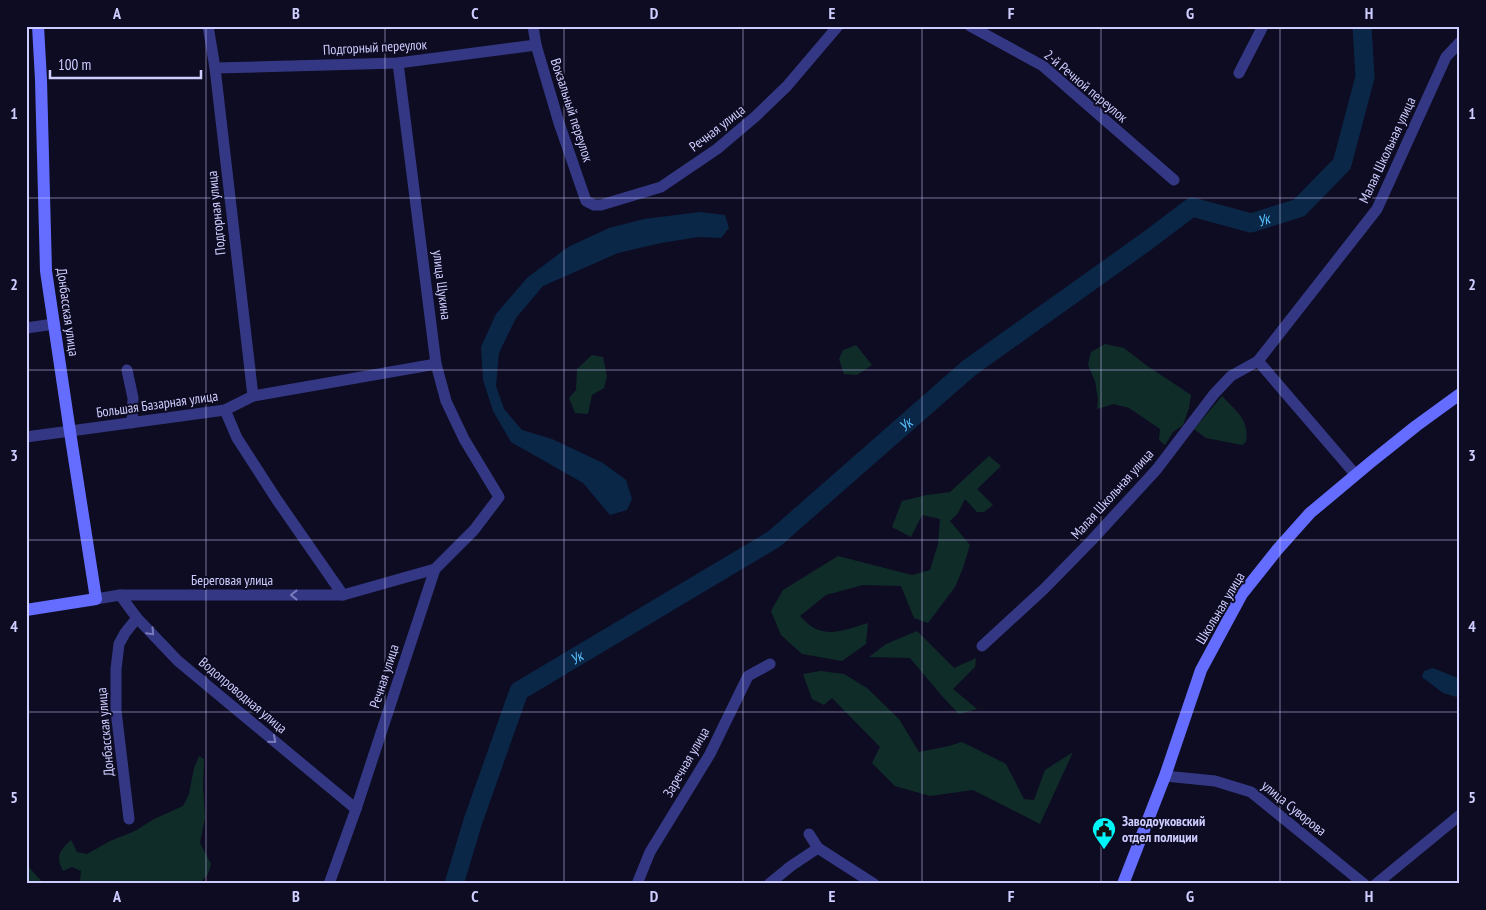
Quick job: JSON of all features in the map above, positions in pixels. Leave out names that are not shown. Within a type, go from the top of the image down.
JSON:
[{"type":"street","name":"Донбасская улица","points":[[38,26],[42,80],[46,271],[96,599]]},
{"type":"street","name":"Подгорная улица","points":[[208,26],[216,68],[253,396]]},
{"type":"street","name":"Вокзальный переулок","points":[[533,26],[536,45],[559,123],[586,201]]},
{"type":"street","name":"Речная улица","points":[[586,201],[594,206],[601,205],[661,187],[709,155],[756,116],[787,86],[838,26]]},
{"type":"street","name":"2-й Речной переулок","points":[[970,26],[1043,66],[1174,180]]},
{"type":"street","points":[[1239,73],[1263,26]]},
{"type":"street","name":"Малая Школьная улица","points":[[982,646],[1044,589],[1091,541],[1150,476],[1230,376],[1258,361],[1377,209],[1446,58],[1460,42]]},
{"type":"street","name":"Подгорный переулок","points":[[216,68],[398,63],[536,45]]},
{"type":"street","name":"улица Щукина","points":[[398,63],[436,364],[446,401],[464,439],[499,497]]},
{"type":"street","points":[[26,328],[54,324]]},
{"type":"street","points":[[1258,361],[1355,474]]},
{"type":"street","name":"Большая Базарная улица","points":[[26,437],[225,410],[253,396],[436,364]]},
{"type":"street","points":[[128,370],[133,398],[132,423]]},
{"type":"street","name":"Школьная улица","points":[[1123,884],[1165,776],[1201,670],[1242,594],[1310,513],[1355,474],[1460,394]]},
{"type":"street","points":[[225,410],[237,438],[277,500],[343,595]]},
{"type":"street","name":"Речная улица","points":[[330,884],[435,569],[474,530],[499,497]]},
{"type":"street","name":"Береговая улица","points":[[26,610],[120,595],[343,595],[435,569]]},
{"type":"street","name":"Водопроводная улица","points":[[120,595],[137,618],[178,661],[356,809]]},
{"type":"street","name":"Донбасская улица","points":[[129,819],[116,711],[116,669],[119,644],[137,618]]},
{"type":"street","name":"Заречная улица","points":[[637,884],[650,852],[710,754],[748,676],[770,664]]},
{"type":"street","name":"улица Суворова","points":[[1165,776],[1215,781],[1251,792],[1364,884]]},
{"type":"street","points":[[1376,884],[1460,815]]},
{"type":"street","points":[[809,834],[818,848],[874,884]]},
{"type":"street","points":[[769,884],[818,848]]},
{"type":"green space","points":[[1105,344],[1124,348],[1191,395],[1183,425],[1173,432],[1165,445],[1159,440],[1160,429],[1129,408],[1114,404],[1097,409],[1098,399],[1095,381],[1088,365],[1091,352]]},
{"type":"green space","points":[[856,345],[872,365],[857,375],[844,374],[839,359],[843,350]]},
{"type":"green space","points":[[592,355],[603,357],[607,376],[604,388],[592,395],[588,414],[575,413],[569,398],[576,390],[577,369]]},
{"type":"green space","points":[[1222,396],[1237,411],[1244,422],[1247,434],[1246,442],[1242,445],[1206,438],[1194,429]]},
{"type":"green space","points":[[989,456],[1001,466],[977,489],[993,505],[984,512],[977,512],[965,499],[958,513],[950,521],[970,545],[955,587],[928,623],[914,618],[901,586],[863,585],[826,595],[800,616],[816,629],[832,632],[868,623],[866,644],[842,661],[802,654],[781,635],[771,611],[783,590],[838,556],[912,575],[930,570],[938,544],[940,519],[922,515],[911,537],[892,527],[902,501],[950,492]]},
{"type":"green space","points":[[917,631],[954,668],[976,658],[975,667],[953,689],[977,709],[959,714],[910,658],[869,657],[886,644]]},
{"type":"green space","points":[[821,671],[844,674],[867,688],[899,719],[919,752],[962,742],[1006,764],[1024,799],[1034,800],[1045,770],[1073,752],[1040,824],[973,790],[930,796],[895,786],[872,763],[880,747],[832,698],[824,705],[812,699],[803,674]]},
{"type":"green space","points":[[199,756],[204,759],[205,818],[200,843],[211,864],[208,874],[199,884],[77,884],[80,880],[81,871],[72,867],[63,871],[59,857],[64,847],[71,840],[77,852],[87,854],[183,806],[189,794],[194,768]]},
{"type":"green space","points":[[26,864],[44,884],[26,884]]},
{"type":"water","points":[[700,212],[725,215],[729,228],[721,238],[699,237],[618,253],[543,286],[516,318],[499,353],[496,386],[504,409],[522,430],[552,439],[603,463],[626,480],[632,499],[627,510],[610,515],[583,483],[511,442],[493,411],[483,380],[481,347],[496,314],[527,278],[568,247],[609,228],[644,219]]},
{"type":"water","points":[[1433,668],[1460,679],[1460,698],[1443,693],[1422,677],[1424,671]]},
{"type":"waterway","name":"Ук","points":[[454,884],[473,821],[519,691],[774,539],[969,368],[1192,207],[1251,223],[1299,208],[1342,164],[1365,77],[1362,26]]},
{"type":"place","name":"Заводоуковский отдел полиции","points":[[1104,850]]}]
